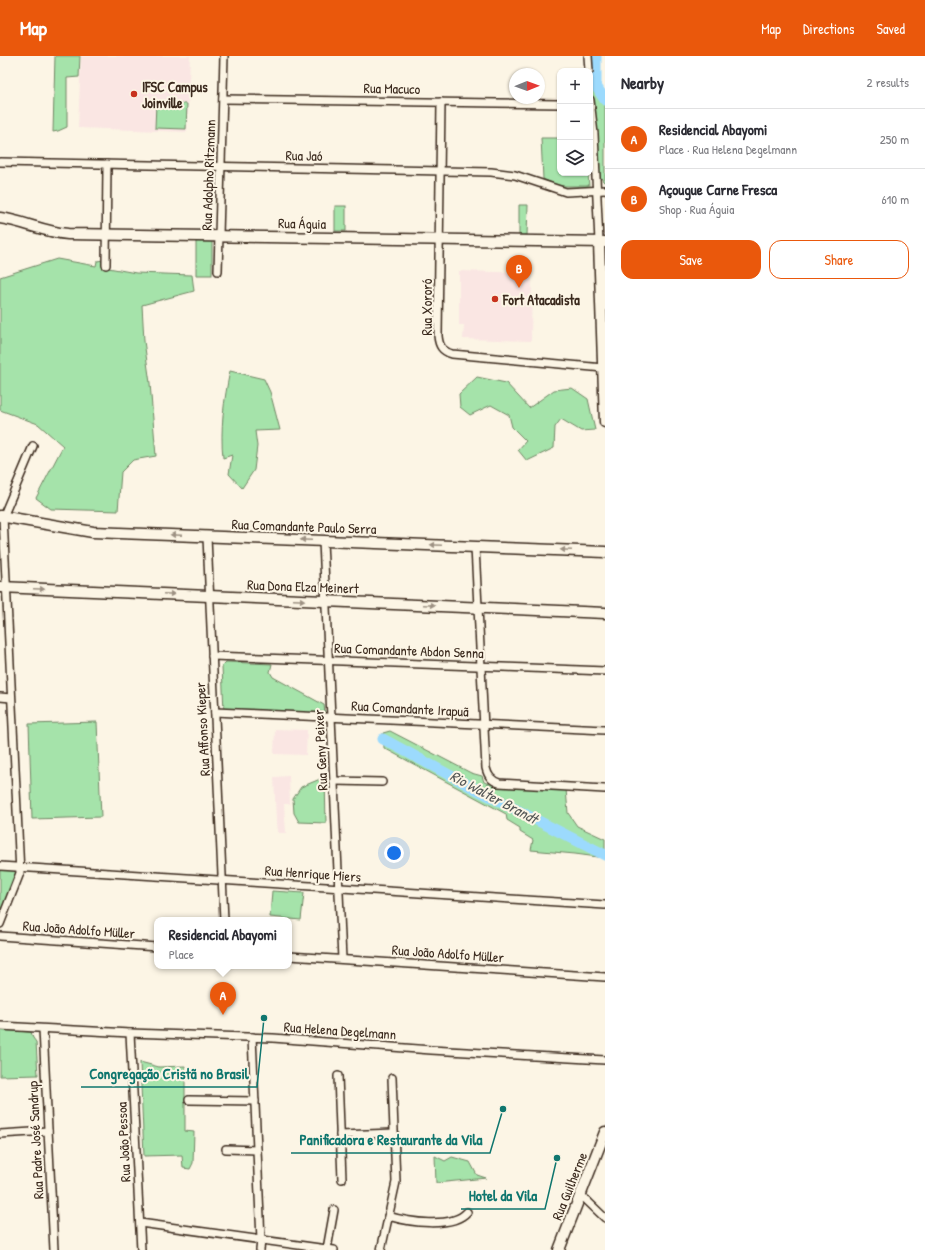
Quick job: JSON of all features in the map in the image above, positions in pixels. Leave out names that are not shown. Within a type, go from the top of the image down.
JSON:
[{"type":"street","name":"Rua Adolpho Ritzmann","points":[[218,271],[224,56]]},
{"type":"street","points":[[588,56],[589,68]]},
{"type":"street","name":"Rua Macuco","points":[[223,99],[557,104]]},
{"type":"street","name":"Rua Xororó","points":[[441,102],[438,336],[443,350],[452,354],[604,368]]},
{"type":"street","points":[[593,126],[601,190],[605,422]]},
{"type":"street","name":"Rua Jaó","points":[[0,162],[503,173],[515,175],[566,192],[601,190]]},
{"type":"street","points":[[106,265],[107,164]]},
{"type":"street","name":"Rua Águia","points":[[0,218],[17,221],[58,233],[106,235],[602,242]]},
{"type":"street","points":[[0,924],[20,877],[11,698],[3,587],[2,517],[33,446]]},
{"type":"street","name":"Rua Comandante Paulo Serra","points":[[2,517],[89,532],[605,552]]},
{"type":"street","name":"Rua Affonso Kieper","points":[[207,537],[224,917]]},
{"type":"street","name":"Rua Geny Peixer","points":[[323,541],[342,959]]},
{"type":"street","points":[[475,546],[486,768],[490,779],[499,783],[605,789]]},
{"type":"street","name":"Rua Dona Elza Meinert","points":[[3,587],[605,613]]},
{"type":"street","name":"Rua Comandante Abdon Senna","points":[[212,656],[605,671]]},
{"type":"street","points":[[0,697],[11,698]]},
{"type":"street","name":"Rua Comandante Irapuã","points":[[214,712],[605,730]]},
{"type":"street","points":[[334,780],[382,782]]},
{"type":"street","name":"Rua Henrique Miers","points":[[0,866],[605,905]]},
{"type":"street","name":"Rua João Adolfo Müller","points":[[0,936],[154,947]]},
{"type":"street","name":"Rua João Adolfo Müller","points":[[292,956],[605,977]]},
{"type":"street","name":"Rua Helena Degelmann","points":[[0,1026],[130,1033],[273,1038],[605,1060]]},
{"type":"street","name":"Rua Padre José Sandrup","points":[[43,1029],[54,1250]]},
{"type":"street","name":"Rua João Pessoa","points":[[130,1033],[141,1250]]},
{"type":"street","points":[[252,1037],[261,1240],[260,1250]]},
{"type":"street","points":[[338,1076],[342,1179]]},
{"type":"street","points":[[381,1250],[396,1182],[392,1078]]},
{"type":"street","points":[[189,1100],[255,1101]]},
{"type":"street","points":[[0,1134],[48,1131]]},
{"type":"street","name":"Rua Guilherme","points":[[558,1250],[605,1132]]},
{"type":"street","points":[[340,1135],[394,1133]]},
{"type":"street","points":[[226,1149],[257,1150]]},
{"type":"street","points":[[581,1194],[605,1218]]},
{"type":"street","points":[[140,1223],[331,1250],[334,1210]]},
{"type":"street","points":[[388,1216],[416,1222],[433,1222],[459,1219],[467,1212]]},
{"type":"shaded area","name":"IFSC Campus Joinville","points":[[81,56],[190,56],[187,132],[78,128]]},
{"type":"shaded area","name":"Fort Atacadista","points":[[459,271],[532,273],[531,341],[463,339],[464,325],[459,325]]},
{"type":"shaded area","points":[[275,729],[307,730],[306,755],[274,754]]},
{"type":"shaded area","points":[[289,776],[290,804],[284,804],[286,833],[278,833],[274,777]]},
{"type":"green space","points":[[55,56],[80,56],[79,77],[67,78],[67,127],[53,132]]},
{"type":"green space","points":[[590,56],[598,56],[598,82],[599,87],[605,96],[605,183],[600,176],[598,162],[593,106],[593,68],[590,68]]},
{"type":"green space","points":[[156,103],[187,104],[186,129],[155,128]]},
{"type":"green space","points":[[541,138],[557,138],[557,176],[588,176],[589,186],[559,186],[543,179]]},
{"type":"green space","points":[[519,205],[528,205],[527,235],[519,235]]},
{"type":"green space","points":[[335,206],[346,206],[346,231],[335,231]]},
{"type":"green space","points":[[196,241],[212,241],[212,275],[196,275]]},
{"type":"green space","points":[[57,259],[96,266],[97,261],[103,260],[103,267],[136,273],[192,275],[194,291],[142,305],[144,341],[150,383],[156,456],[133,460],[121,472],[118,511],[51,509],[36,498],[63,446],[38,424],[0,410],[0,277]]},
{"type":"green space","points":[[230,371],[264,379],[270,392],[280,430],[255,431],[257,446],[254,470],[242,488],[229,474],[232,455],[223,458],[223,414]]},
{"type":"green space","points":[[477,377],[506,383],[529,408],[554,390],[572,388],[588,399],[595,430],[581,431],[561,419],[555,427],[554,448],[527,461],[518,450],[526,441],[512,427],[509,415],[491,405],[470,415],[460,407],[459,394]]},
{"type":"green space","points":[[226,662],[272,664],[270,672],[273,677],[324,705],[325,713],[321,717],[224,712],[222,666]]},
{"type":"green space","points":[[97,722],[101,817],[32,819],[29,724]]},
{"type":"green space","points":[[390,731],[471,773],[482,776],[484,782],[497,786],[566,789],[568,813],[577,826],[605,839],[605,858],[531,850],[533,840],[520,832],[520,828],[507,820],[506,814],[384,748],[383,733]]},
{"type":"green space","points":[[325,777],[326,823],[299,822],[294,813],[293,799],[301,787]]},
{"type":"green space","points":[[0,868],[13,869],[17,874],[17,879],[0,911]]},
{"type":"green space","points":[[272,891],[304,893],[301,920],[292,919],[292,917],[270,917]]},
{"type":"green space","points":[[0,1030],[31,1032],[36,1042],[38,1075],[0,1076]]},
{"type":"green space","points":[[140,1062],[159,1067],[185,1066],[185,1131],[194,1132],[193,1163],[190,1169],[183,1168],[182,1155],[144,1156]]},
{"type":"green space","points":[[435,1156],[445,1161],[452,1157],[470,1162],[477,1175],[486,1178],[436,1183]]},
{"type":"waterway","points":[[596,56],[596,86],[605,100]]},
{"type":"waterway","name":"Rio Walter Brandt","points":[[383,739],[466,784],[605,855]]},
{"type":"place","name":"IFSC Campus Joinville","points":[[134,94]]},
{"type":"place","name":"Açougue Carne Fresca","points":[[519,288]]},
{"type":"place","name":"Fort Atacadista","points":[[495,299]]},
{"type":"place","name":"Residencial Abayomi","points":[[223,1015]]},
{"type":"place","name":"Congregação Cristã no Brasil","points":[[264,1018]]},
{"type":"place","name":"Panificadora e Restaurante da Vila","points":[[503,1109]]},
{"type":"place","name":"Hotel da Vila","points":[[557,1158]]}]
